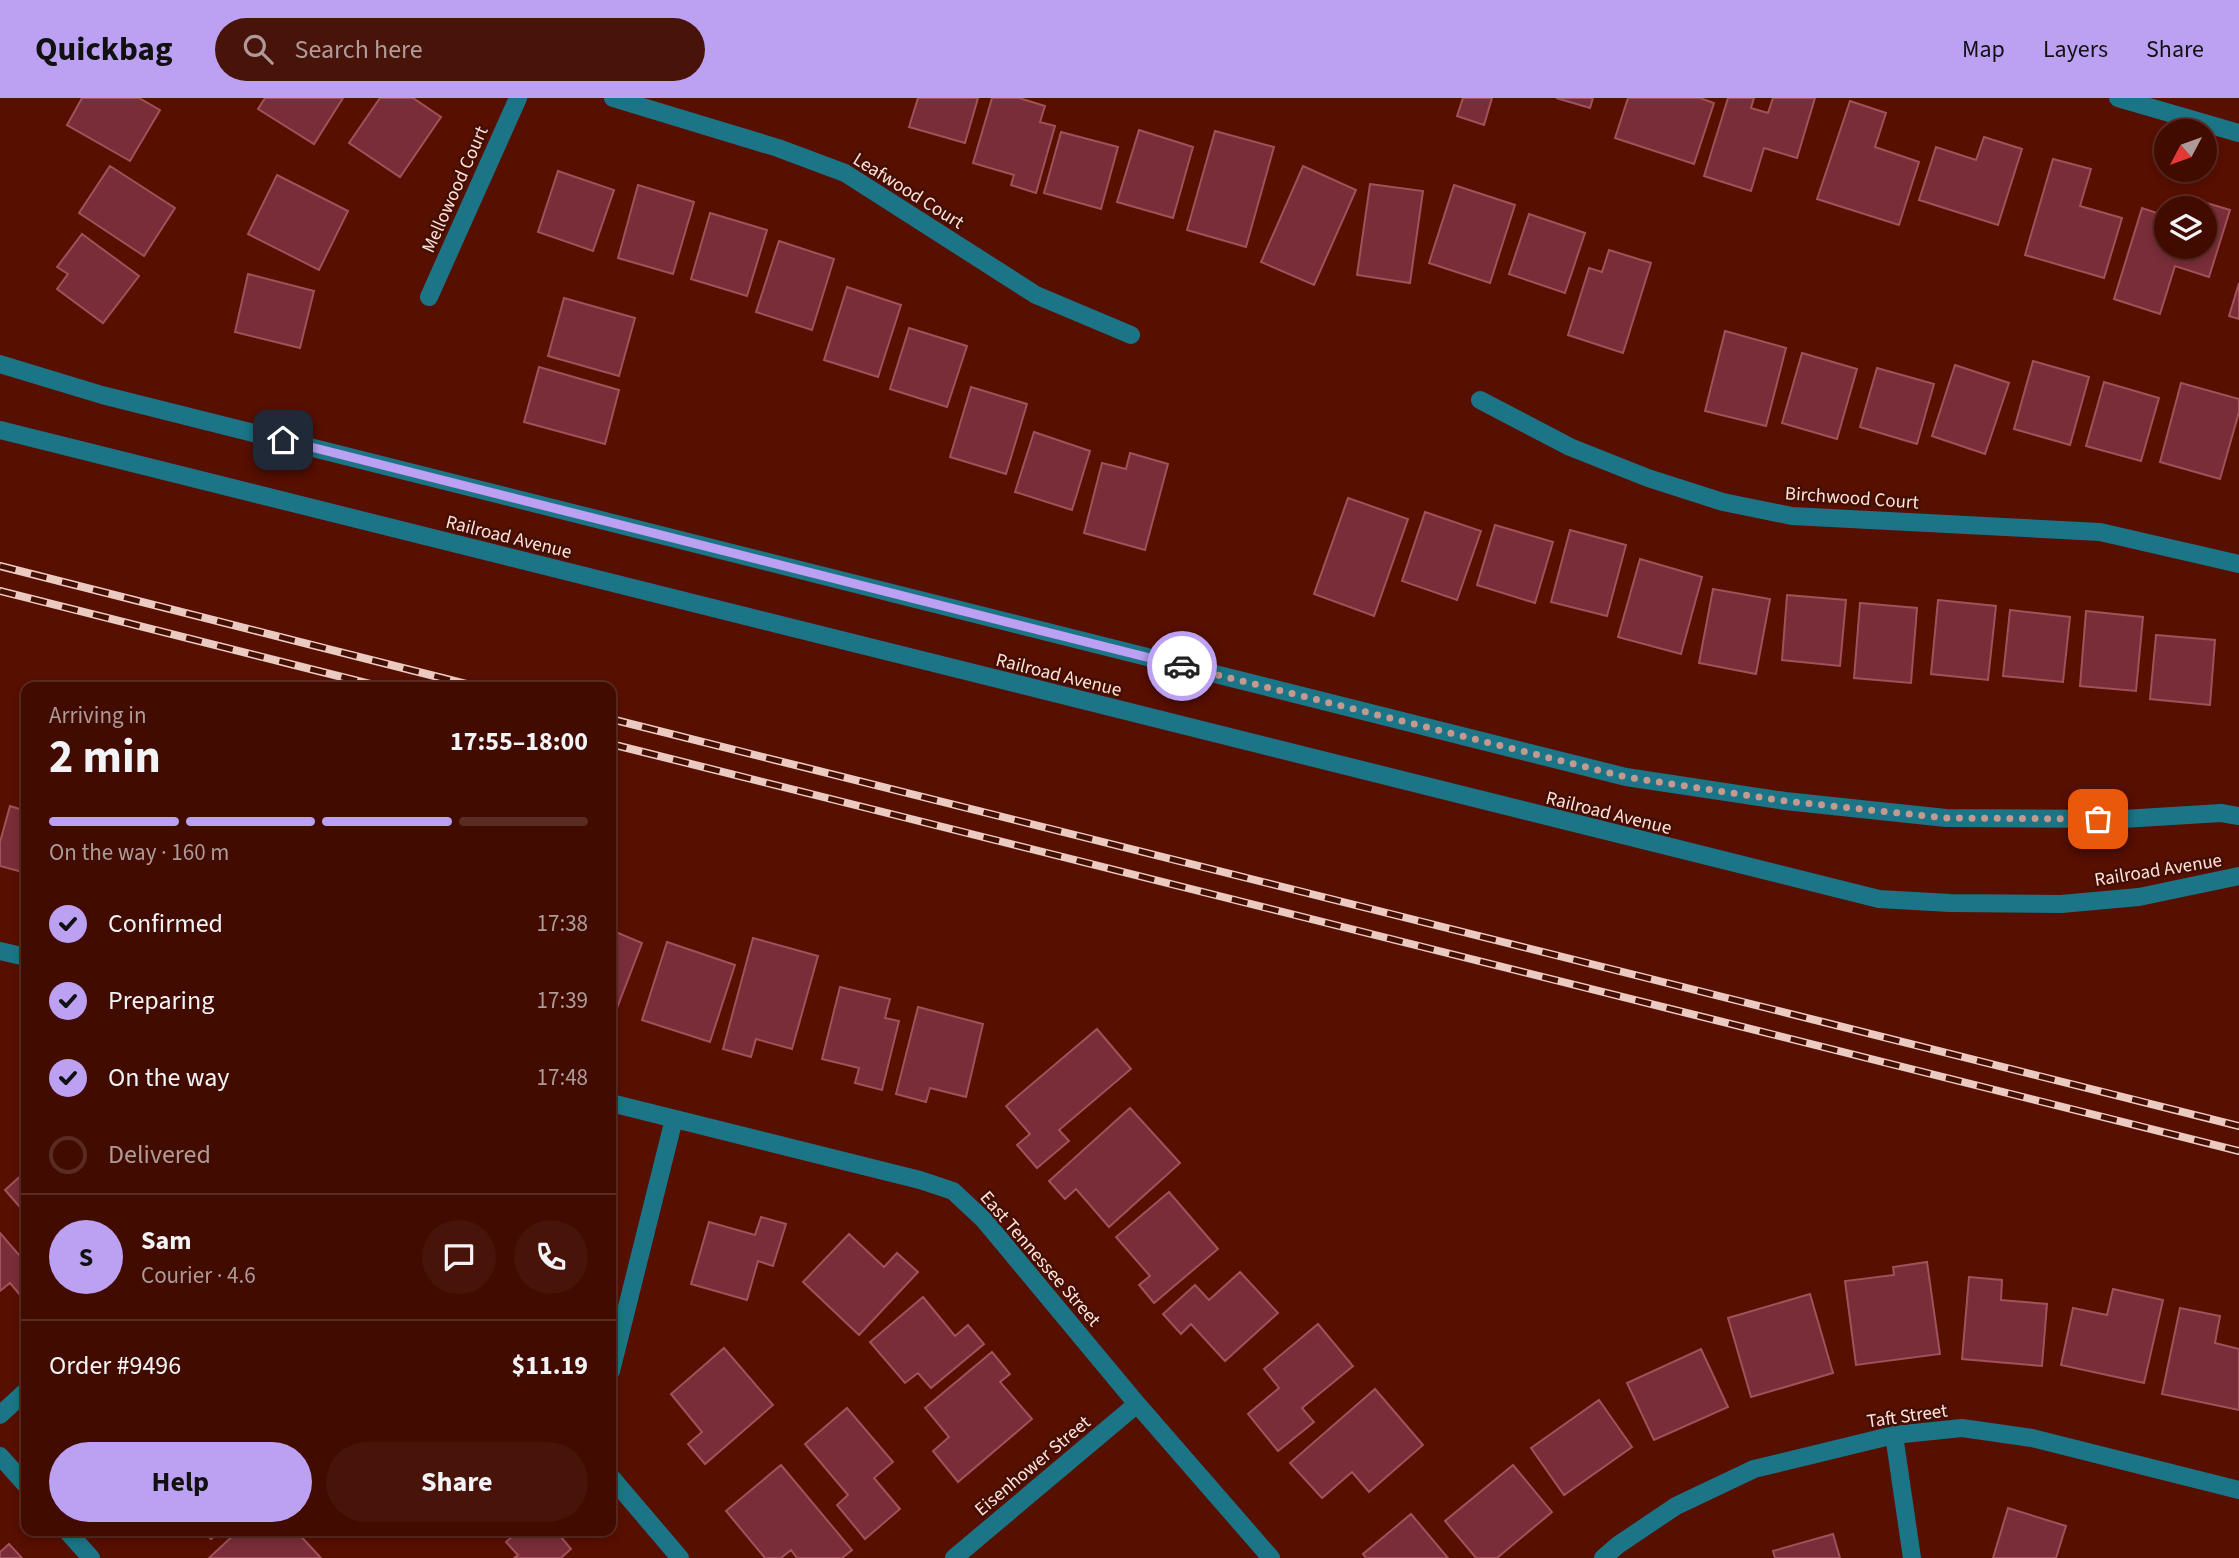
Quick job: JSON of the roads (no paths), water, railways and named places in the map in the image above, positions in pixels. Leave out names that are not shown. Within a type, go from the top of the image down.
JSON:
[{"type":"street","name":"Mellowood Court","points":[[429,297],[518,98]]},
{"type":"street","name":"Leafwood Court","points":[[613,98],[778,148],[845,173],[1037,295],[1131,335]]},
{"type":"street","points":[[2118,98],[2239,133]]},
{"type":"street","name":"Railroad Avenue","points":[[0,364],[102,395],[1626,777],[1785,801],[1946,818],[2123,819],[2221,813],[2239,816]]},
{"type":"street","name":"Birchwood Court","points":[[1480,400],[1570,447],[1648,478],[1723,502],[1792,516],[2100,532],[2239,564]]},
{"type":"street","name":"Railroad Avenue","points":[[0,430],[1879,899],[2061,904],[2139,897],[2239,876]]},
{"type":"street","points":[[0,951],[21,956]]},
{"type":"street","name":"East Tennessee Street","points":[[616,1104],[920,1180],[953,1191],[984,1220],[1137,1404],[1271,1558]]},
{"type":"street","points":[[616,1351],[674,1119]]},
{"type":"street","points":[[0,1415],[21,1396]]},
{"type":"street","name":"Eisenhower Street","points":[[954,1558],[1137,1404]]},
{"type":"street","name":"Taft Street","points":[[1603,1558],[1676,1506],[1754,1469],[1894,1435],[1962,1429],[2032,1438],[2239,1490]]},
{"type":"street","points":[[1894,1435],[1912,1558]]},
{"type":"street","points":[[0,1456],[21,1479]]},
{"type":"street","points":[[616,1483],[680,1558]]},
{"type":"street","points":[[71,1536],[91,1558]]},
{"type":"railway","points":[[0,566],[458,682]]},
{"type":"railway","points":[[0,591],[362,682]]},
{"type":"railway","points":[[616,720],[2239,1126]]},
{"type":"railway","points":[[616,745],[2239,1151]]}]
